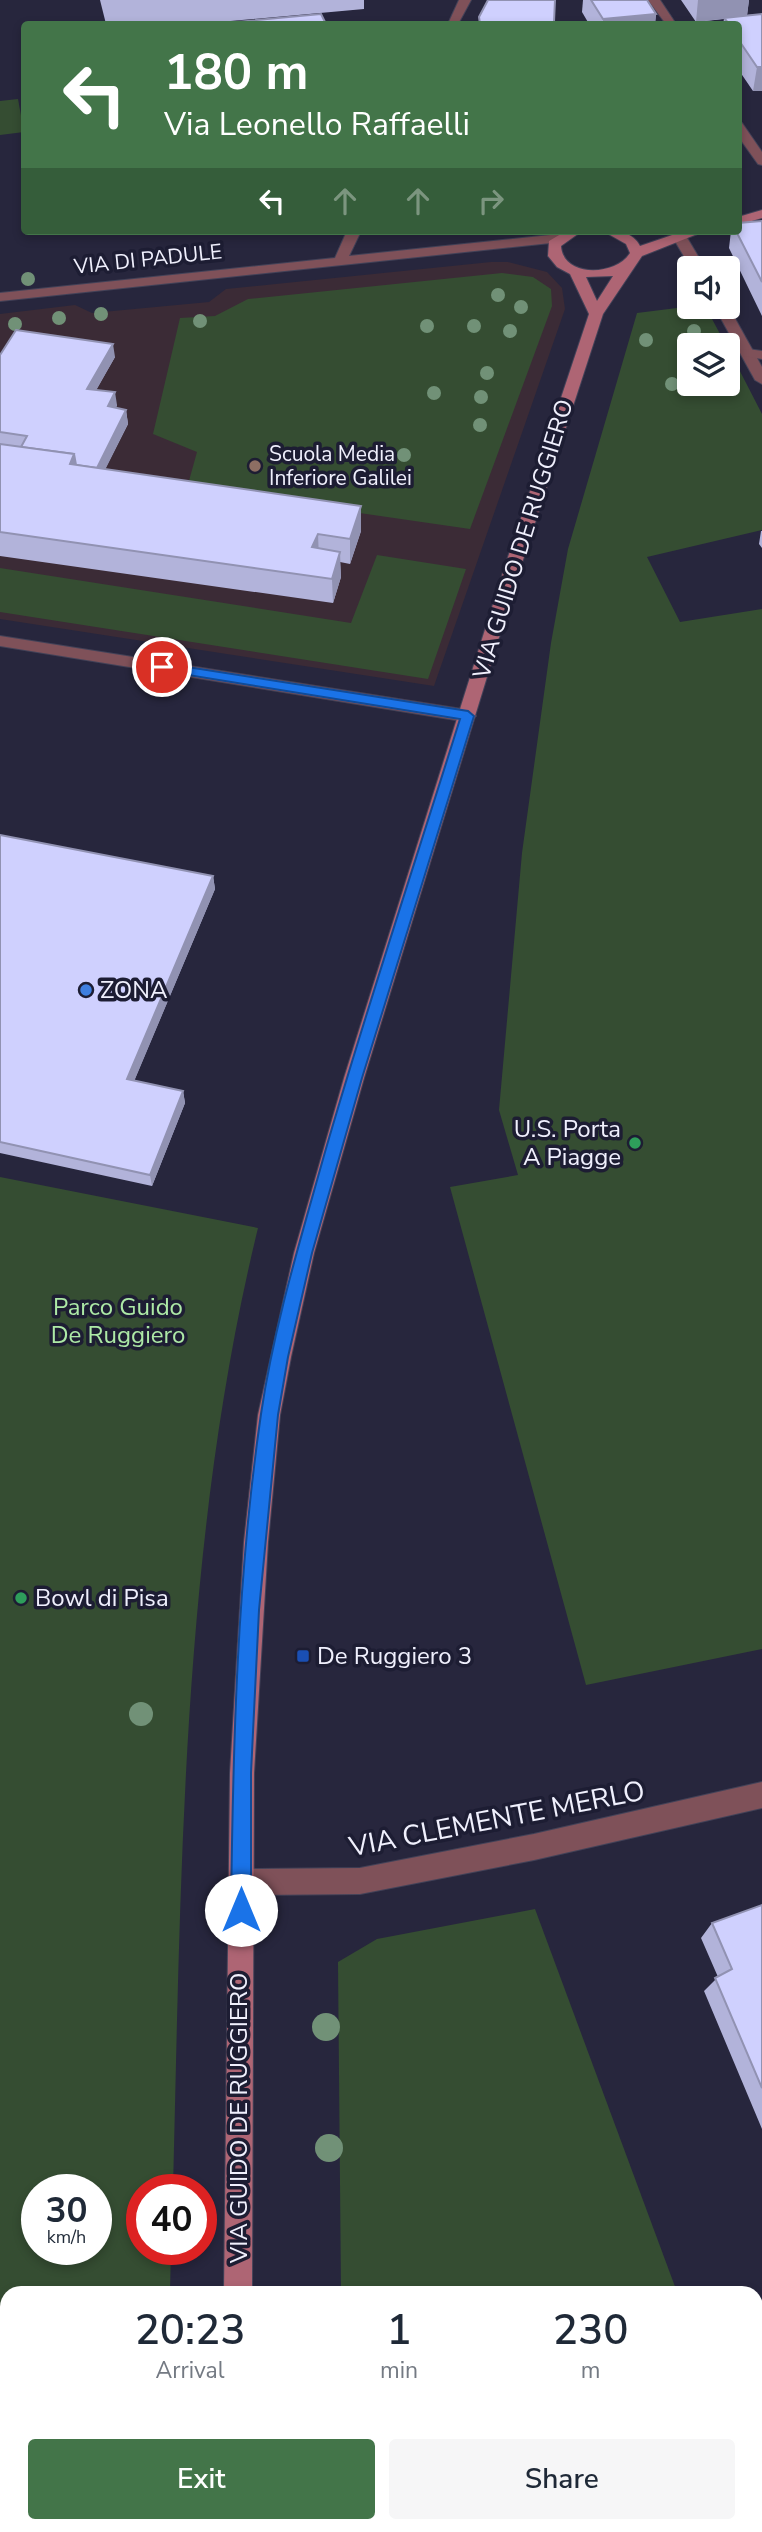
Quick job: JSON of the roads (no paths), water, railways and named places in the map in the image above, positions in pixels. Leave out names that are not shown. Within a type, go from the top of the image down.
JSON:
[{"type":"street","points":[[454,21],[465,0]]},
{"type":"street","points":[[654,0],[669,21]]},
{"type":"street","points":[[742,132],[762,161]]},
{"type":"street","points":[[742,211],[762,213]]},
{"type":"street","points":[[742,220],[762,213]]},
{"type":"street","points":[[341,259],[353,235]]},
{"type":"street","points":[[566,235],[559,238],[553,251],[555,257],[576,271],[602,274],[624,269]]},
{"type":"street","points":[[618,235],[632,242],[637,253],[674,235]]},
{"type":"street","points":[[679,235],[691,256]]},
{"type":"street","name":"VIA DI PADULE","points":[[0,297],[559,238]]},
{"type":"street","name":"VIA DI PADULE","points":[[509,242],[555,257]]},
{"type":"street","name":"VIA GUIDO DE RUGGIERO","points":[[238,2286],[242,1773],[250,1610],[268,1428],[280,1357],[304,1253],[351,1090],[513,566],[596,314],[637,253]]},
{"type":"street","points":[[576,271],[596,314]]},
{"type":"street","points":[[730,319],[755,354],[762,380]]},
{"type":"street","points":[[0,641],[468,716]]},
{"type":"street","name":"VIA CLEMENTE MERLO","points":[[241,1882],[360,1881],[534,1847],[762,1795]]},
{"type":"place","name":"Scuola Media Inferiore Galilei","points":[[255,466]]},
{"type":"place","name":"ZONA","points":[[86,990]]},
{"type":"place","name":"U.S. Porta A Piagge","points":[[635,1143]]},
{"type":"place","name":"Bowl di Pisa","points":[[21,1598]]},
{"type":"place","name":"De Ruggiero 3","points":[[303,1656]]},
{"type":"park label","name":"Parco Guido De Ruggiero","points":[[118,1321]]}]
